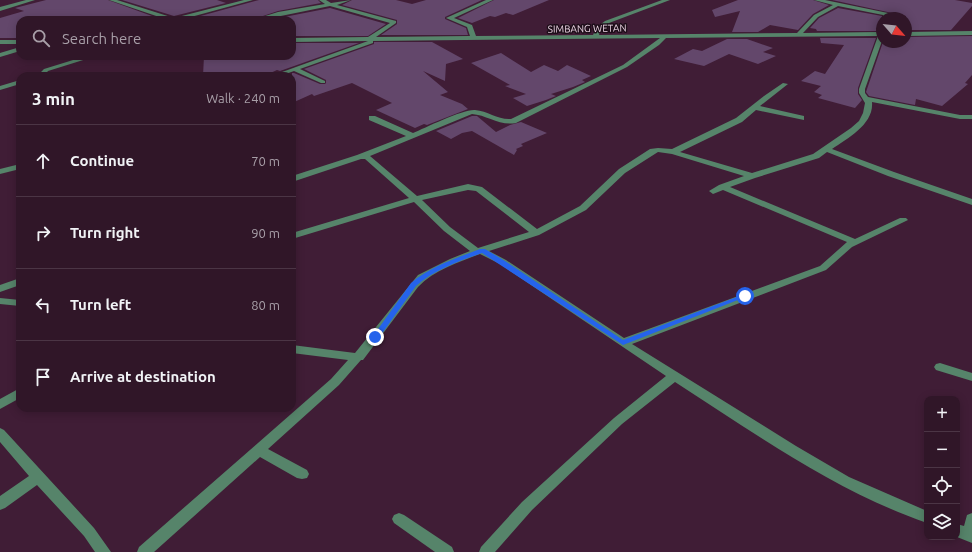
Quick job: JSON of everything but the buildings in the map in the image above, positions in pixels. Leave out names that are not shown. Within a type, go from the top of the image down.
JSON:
[{"type":"street","points":[[0,9],[32,0]]},
{"type":"street","points":[[112,0],[162,16]]},
{"type":"street","points":[[224,0],[233,4]]},
{"type":"street","points":[[189,16],[250,0]]},
{"type":"street","points":[[286,72],[373,39],[394,22],[332,5],[322,0]]},
{"type":"street","points":[[273,16],[332,5],[348,0]]},
{"type":"street","points":[[473,38],[470,26],[449,18],[490,0]]},
{"type":"street","points":[[595,37],[599,28],[607,22],[667,0]]},
{"type":"street","points":[[817,0],[876,12]]},
{"type":"street","points":[[798,35],[814,17],[838,4]]},
{"type":"street","name":"SIMBANG WETAN","points":[[296,40],[876,33]]},
{"type":"street","points":[[912,34],[972,33]]},
{"type":"street","points":[[296,177],[360,157],[471,112],[477,112],[501,121],[513,121],[625,66],[657,44],[665,36]]},
{"type":"street","points":[[0,42],[16,42]]},
{"type":"street","points":[[713,191],[752,176],[816,156],[846,137],[862,122],[867,113],[869,103],[862,93],[862,89],[877,48]]},
{"type":"street","points":[[0,56],[16,50]]},
{"type":"street","points":[[44,72],[46,70],[80,60]]},
{"type":"street","points":[[295,69],[323,82]]},
{"type":"street","points":[[0,88],[16,83]]},
{"type":"street","points":[[673,152],[739,120],[785,84]]},
{"type":"street","points":[[867,99],[972,117]]},
{"type":"street","points":[[754,107],[801,118]]},
{"type":"street","points":[[372,118],[413,136]]},
{"type":"street","points":[[826,149],[890,174],[972,202]]},
{"type":"street","points":[[144,552],[335,382],[359,357],[418,281],[432,272],[480,251],[536,233],[586,205],[622,171],[648,153],[658,150],[673,152],[752,176]]},
{"type":"street","points":[[360,157],[368,158],[416,199],[447,229],[480,251],[503,262],[674,376],[791,450],[844,481],[924,516]]},
{"type":"street","points":[[0,172],[16,167]]},
{"type":"street","points":[[296,235],[416,199],[473,187],[480,189],[536,233]]},
{"type":"street","points":[[722,187],[856,242]]},
{"type":"street","points":[[623,342],[802,275],[814,272],[823,268],[846,248],[856,242],[903,220]]},
{"type":"street","points":[[0,289],[16,283]]},
{"type":"street","points":[[0,301],[16,303]]},
{"type":"street","points":[[296,349],[359,357]]},
{"type":"street","points":[[940,367],[972,377]]},
{"type":"street","points":[[486,552],[527,506],[618,421],[674,376]]},
{"type":"street","points":[[0,405],[16,395]]},
{"type":"street","points":[[0,433],[104,552]]},
{"type":"street","points":[[259,450],[302,474]]},
{"type":"street","points":[[0,504],[38,477]]},
{"type":"street","points":[[399,519],[447,552]]},
{"type":"street","points":[[966,534],[972,519]]},
{"type":"route","points":[[375,337],[414,285],[422,278],[453,262],[482,250],[503,262],[623,342],[745,296]]}]
